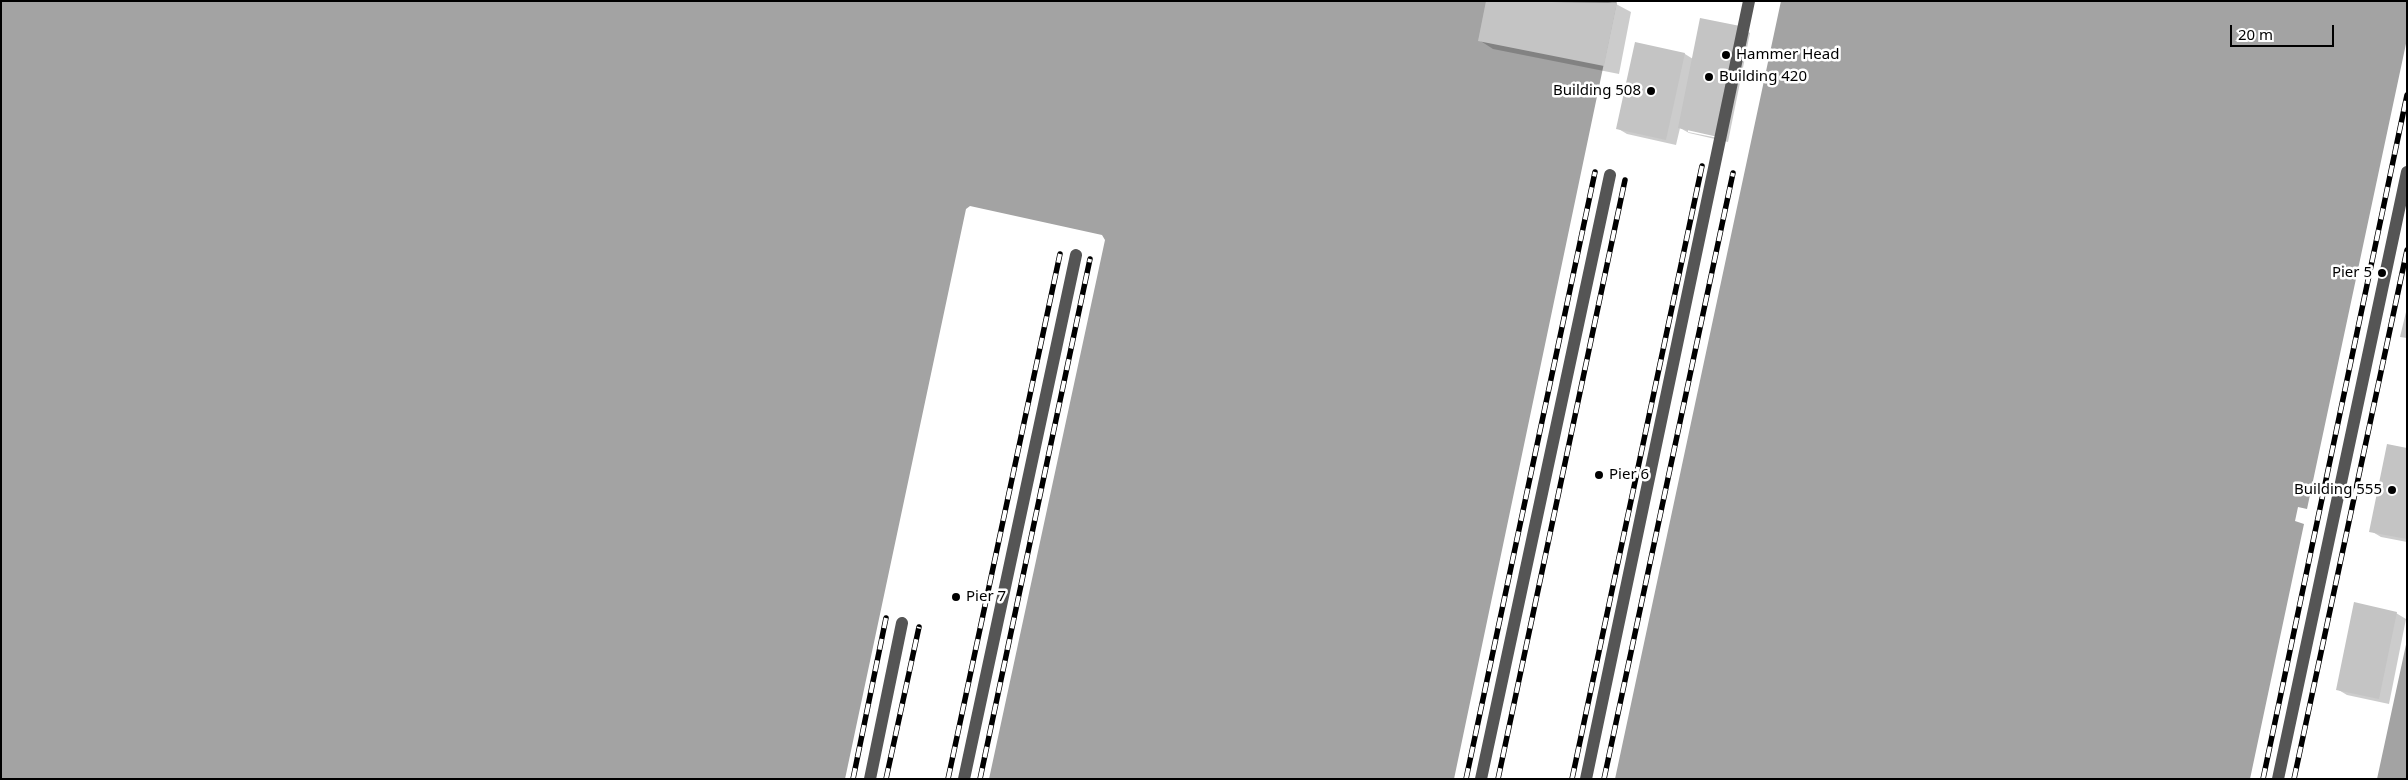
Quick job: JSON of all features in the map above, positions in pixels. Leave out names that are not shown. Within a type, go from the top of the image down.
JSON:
[{"type":"lane","points":[[1586,779],[1749,1]]},
{"type":"lane","points":[[2278,779],[2407,172]]},
{"type":"lane","points":[[1481,779],[1610,175]]},
{"type":"lane","points":[[964,779],[1076,255]]},
{"type":"lane","points":[[870,779],[902,623]]},
{"type":"shaded area","points":[[1,1],[2407,1],[2407,779],[1,779]]},
{"type":"pier","name":"Pier 6","points":[[1617,1],[1781,1],[1615,779],[1454,779]]},
{"type":"pier","name":"Pier 5","points":[[2407,39],[2407,640],[2377,779],[2250,779],[2304,524],[2295,521],[2298,507],[2307,509]]},
{"type":"pier","name":"Pier 7","points":[[970,206],[1102,235],[1105,240],[989,779],[845,779],[966,209]]},
{"type":"building","points":[[1486,1],[1617,3],[1604,66],[1478,41]]},
{"type":"building","name":"Building 420","points":[[1700,18],[1740,26],[1718,137],[1678,128]]},
{"type":"building","name":"Building 508","points":[[1635,42],[1685,53],[1666,140],[1616,129]]},
{"type":"building","points":[[2407,312],[2407,338],[2400,337]]},
{"type":"building","name":"Building 555","points":[[2387,444],[2407,448],[2407,539],[2369,532]]},
{"type":"building","points":[[2354,602],[2397,612],[2379,699],[2336,690]]},
{"type":"railway","points":[[2263,779],[2407,95]]},
{"type":"railway","points":[[1572,779],[1702,166]]},
{"type":"railway","points":[[1466,779],[1595,172]]},
{"type":"railway","points":[[1604,779],[1733,173]]},
{"type":"railway","points":[[1498,779],[1625,180]]},
{"type":"railway","points":[[2294,779],[2407,250]]},
{"type":"railway","points":[[948,779],[1060,254]]},
{"type":"railway","points":[[980,779],[1090,259]]},
{"type":"railway","points":[[853,779],[886,618]]},
{"type":"railway","points":[[886,779],[919,627]]},
{"type":"place","name":"Hammer Head","points":[[1726,55]]},
{"type":"place","name":"Building 420","points":[[1709,77]]},
{"type":"place","name":"Building 508","points":[[1651,91]]},
{"type":"place","name":"Pier 5","points":[[2382,273]]},
{"type":"place","name":"Pier 6","points":[[1599,475]]},
{"type":"place","name":"Building 555","points":[[2392,490]]},
{"type":"place","name":"Pier 7","points":[[956,597]]}]
